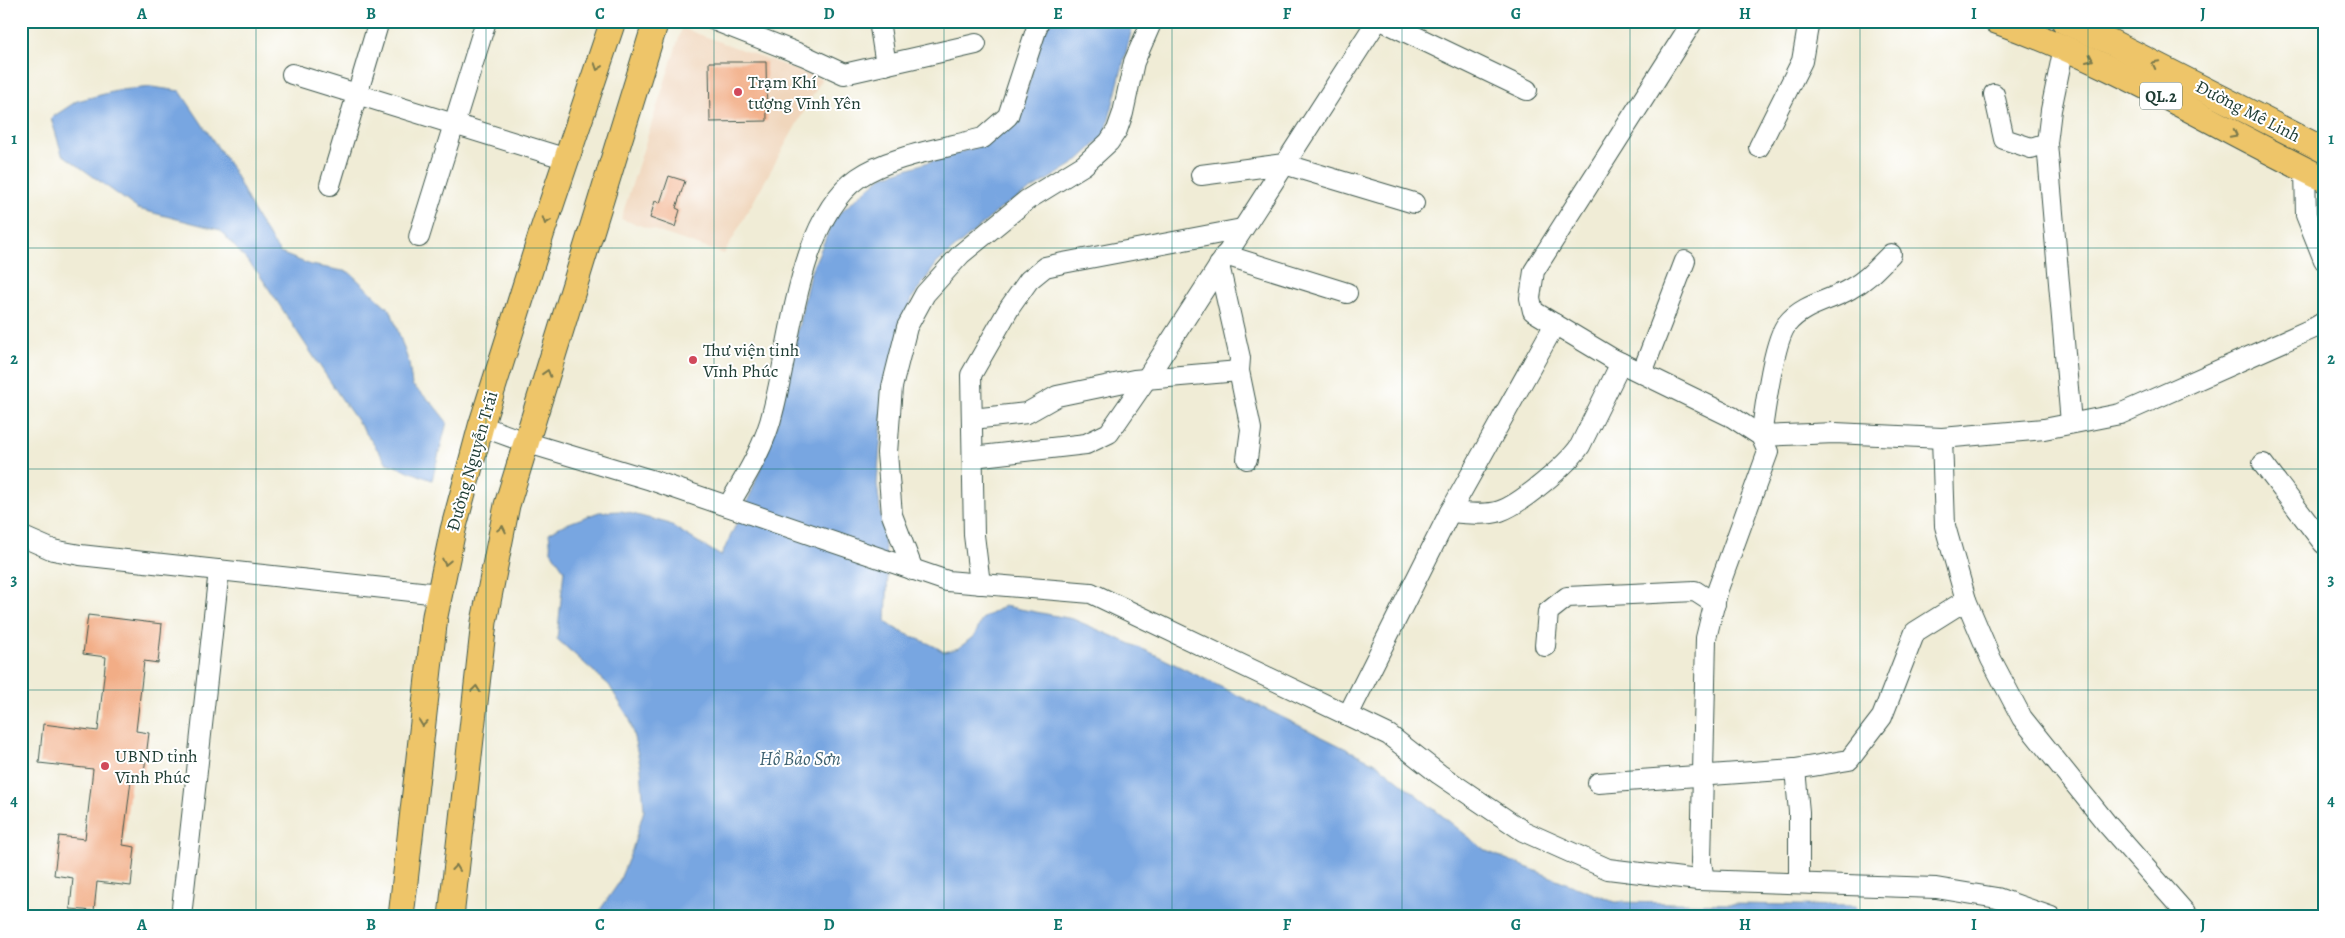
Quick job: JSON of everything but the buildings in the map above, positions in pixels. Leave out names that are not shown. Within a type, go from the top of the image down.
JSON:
[{"type":"main road","name":"Đường Nguyễn Trãi","points":[[401,917],[439,594],[453,530],[480,426],[613,21]]},
{"type":"main road","points":[[451,917],[484,622],[507,505],[656,21]]},
{"type":"main road","name":"Đường Mê Linh","points":[[1996,21],[2064,47],[2314,174]]},
{"type":"main road","name":"Đường Mê Linh","points":[[2064,21],[2111,42],[2324,150]]},
{"type":"street","points":[[330,185],[379,21]]},
{"type":"street","points":[[419,236],[452,124],[486,21]]},
{"type":"street","points":[[716,21],[738,25],[844,74],[976,44]]},
{"type":"street","points":[[879,21],[886,65]]},
{"type":"street","points":[[731,507],[758,455],[773,413],[808,252],[819,226],[838,199],[856,179],[873,169],[892,161],[983,138],[995,130],[1008,116],[1039,21]]},
{"type":"street","points":[[908,568],[892,515],[887,453],[892,387],[907,327],[926,294],[961,254],[1028,200],[1084,165],[1110,142],[1123,113],[1134,62],[1152,21]]},
{"type":"street","points":[[973,457],[1086,444],[1109,432],[1147,378],[1377,21]]},
{"type":"street","points":[[1383,21],[1527,90]]},
{"type":"street","points":[[1693,21],[1534,271],[1530,298],[1533,311],[1621,363],[1732,417],[1761,436],[1835,433],[1942,438],[2044,429],[2120,414],[2324,322]]},
{"type":"street","points":[[1760,147],[1802,61],[1809,21]]},
{"type":"street","points":[[2064,47],[2051,110],[2047,144],[2071,423]]},
{"type":"street","points":[[292,74],[567,159]]},
{"type":"street","points":[[1994,94],[2004,139],[2031,148],[2047,144]]},
{"type":"street","points":[[1201,175],[1284,164],[1414,203]]},
{"type":"street","points":[[2314,174],[2306,215],[2324,260]]},
{"type":"street","points":[[980,584],[974,535],[971,376],[1010,307],[1029,280],[1041,270],[1063,263],[1242,229]]},
{"type":"street","points":[[1704,880],[1700,862],[1706,638],[1714,604],[1768,452],[1761,436],[1774,356],[1785,326],[1796,314],[1865,280],[1891,254]]},
{"type":"street","points":[[1222,260],[1347,293]]},
{"type":"street","points":[[1222,260],[1240,358],[1239,371],[1251,429],[1246,459]]},
{"type":"street","points":[[1642,373],[1685,261]]},
{"type":"street","points":[[1348,715],[1450,512],[1555,324]]},
{"type":"street","points":[[1450,512],[1486,514],[1501,511],[1517,502],[1564,465],[1580,446],[1621,363]]},
{"type":"street","points":[[972,419],[1027,413],[1057,396],[1147,378],[1239,371]]},
{"type":"street","points":[[480,426],[525,442],[651,480],[947,582],[1090,593],[1389,735],[1439,774],[1523,831],[1608,869],[1704,880],[1936,888],[1997,898],[2051,917]]},
{"type":"street","points":[[1942,438],[1944,526],[1966,600],[1991,659],[2022,718],[2107,824],[2190,917]]},
{"type":"street","points":[[2262,464],[2324,544]]},
{"type":"street","points":[[21,536],[53,550],[80,555],[439,594]]},
{"type":"street","points":[[181,917],[219,570]]},
{"type":"street","points":[[1545,646],[1548,612],[1567,597],[1695,591],[1714,604]]},
{"type":"street","points":[[1598,783],[1703,774],[1795,769],[1849,760],[1882,717],[1916,632],[1966,600]]},
{"type":"street","points":[[1795,769],[1799,812],[1800,883]]},
{"type":"shaded area","points":[[682,28],[822,79],[724,254],[621,219]]},
{"type":"water","name":"Hồ Bảo Sơn","points":[[1046,21],[1134,21],[1105,135],[1075,163],[1004,206],[937,263],[912,298],[884,394],[877,484],[888,572],[886,622],[900,631],[944,652],[959,648],[975,635],[982,619],[1004,606],[1073,619],[1154,654],[1379,765],[1486,851],[1614,902],[1855,906],[1861,913],[1929,911],[1959,917],[595,917],[618,884],[632,850],[644,810],[641,768],[630,720],[609,685],[557,639],[564,570],[551,551],[549,533],[561,526],[599,512],[621,511],[667,523],[721,556],[752,491],[777,423],[810,274],[835,217],[881,177],[980,146],[1009,127],[1023,104]]},
{"type":"water","points":[[152,87],[180,91],[233,170],[257,218],[280,253],[311,265],[349,272],[391,311],[409,363],[412,385],[432,403],[447,422],[432,480],[387,463],[341,398],[259,274],[220,230],[138,209],[62,154],[51,118],[77,101],[120,90]]},
{"type":"place","name":"Trạm Khí tượng Vĩnh Yên","points":[[738,92]]},
{"type":"place","name":"Thư viện tỉnh Vĩnh Phúc","points":[[693,360]]},
{"type":"place","name":"UBND tỉnh Vĩnh Phúc","points":[[105,766]]}]
